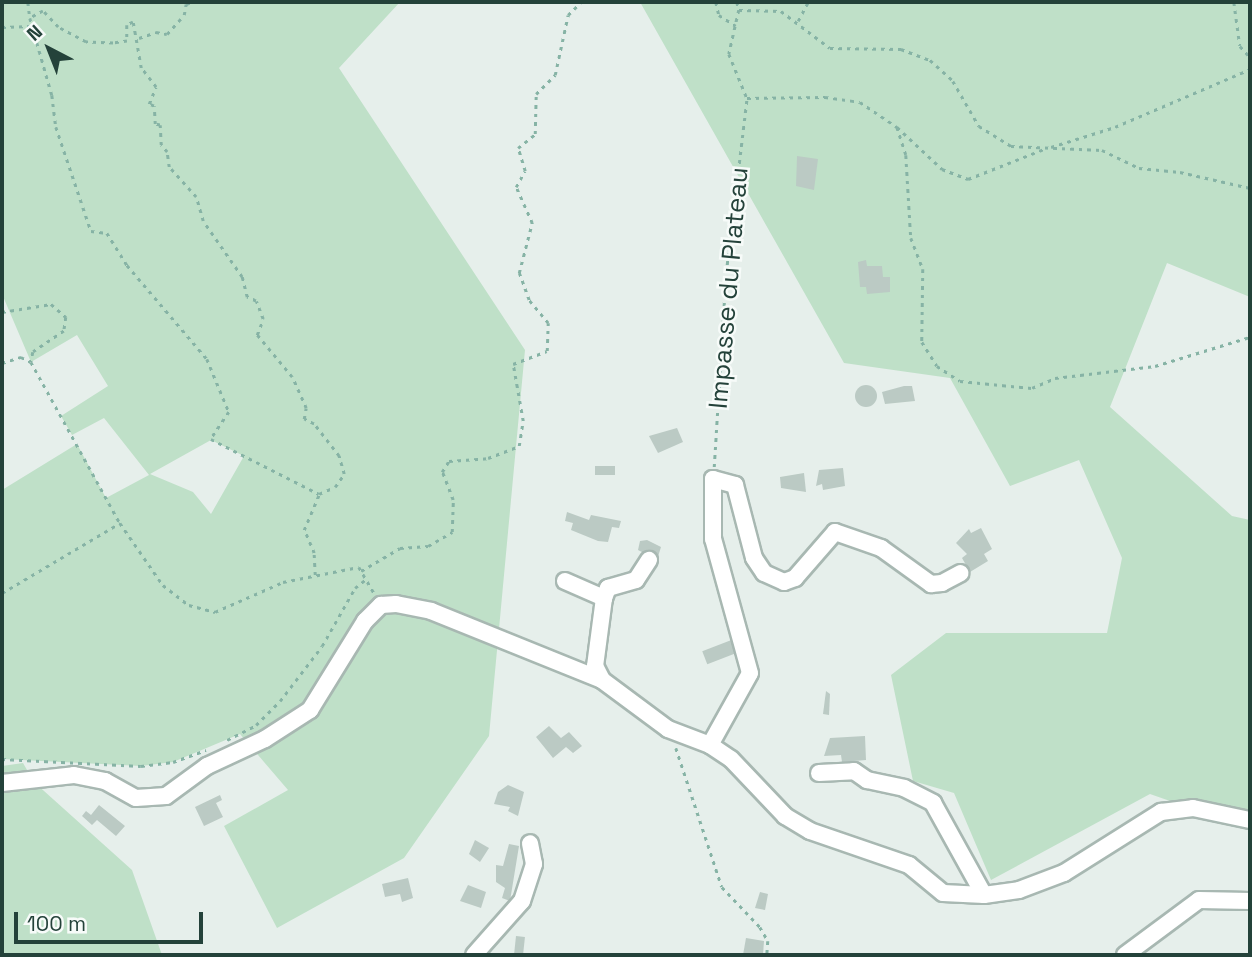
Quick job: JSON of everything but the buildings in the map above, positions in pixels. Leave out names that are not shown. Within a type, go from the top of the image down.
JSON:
[{"type":"street","points":[[710,745],[750,673],[713,539],[713,479],[735,485],[754,558],[764,573],[784,582],[795,578],[835,532],[881,548],[930,584],[961,573]]},
{"type":"street","points":[[602,680],[595,666],[604,598],[608,588],[636,580],[649,560]]},
{"type":"street","points":[[565,581],[604,598]]},
{"type":"street","points":[[2,783],[74,775],[105,781],[136,798],[166,796],[207,766],[265,739],[310,710],[365,621],[381,605],[431,611],[602,680],[668,729],[710,745],[731,759],[785,816],[810,831],[909,865],[943,893],[984,895],[1019,890],[1064,873],[1161,812],[1193,808],[1250,820]]},
{"type":"street","points":[[819,773],[854,771],[933,803],[984,895]]},
{"type":"street","points":[[474,955],[522,901],[534,864],[530,843]]},
{"type":"street","points":[[1125,955],[1199,900],[1250,901]]},
{"type":"path","points":[[28,2],[57,127],[91,231],[107,233],[127,265],[207,359],[229,412],[211,439],[318,494]]},
{"type":"path","points":[[139,38],[156,32],[167,34],[184,15],[186,4],[192,2]]},
{"type":"path","points":[[361,571],[400,548],[428,546],[452,532],[453,500],[442,472],[449,461],[488,458],[519,446],[523,421],[513,364],[547,351],[548,323],[529,300],[519,273],[532,223],[516,187],[525,172],[518,148],[535,134],[536,94],[555,75],[568,15],[581,2]]},
{"type":"path","points":[[716,2],[719,15],[736,26]]},
{"type":"path","points":[[737,2],[739,10],[729,54],[747,97],[825,97],[860,102],[897,127],[942,169],[968,179],[1047,148],[1115,127],[1250,69]]},
{"type":"path","points":[[798,21],[808,2]]},
{"type":"path","points":[[1234,2],[1240,46],[1250,57]]},
{"type":"path","points":[[739,10],[781,11],[798,21],[815,41],[830,48],[901,49],[930,60],[953,81],[979,126],[993,138],[1012,146],[1102,150],[1139,168],[1180,172],[1250,188]]},
{"type":"path","points":[[30,18],[43,11],[58,27],[86,42],[127,41],[127,25],[133,22],[139,38],[141,68],[156,87],[149,104],[153,106],[155,124],[160,125],[161,145],[167,152],[170,167],[196,197],[203,221],[242,277],[247,297],[256,301],[262,319],[257,335],[292,377],[306,408],[304,419],[314,424],[340,456],[344,474],[335,486],[318,494],[304,530],[314,553],[315,575]]},
{"type":"path","points":[[2,27],[32,26]]},
{"type":"path","name":"Impasse du Plateau","points":[[713,479],[726,273],[747,97]]},
{"type":"path","points":[[897,127],[906,155],[911,238],[923,270],[922,342],[937,366],[960,381],[1032,388],[1055,378],[1155,366],[1250,337]]},
{"type":"path","points":[[2,313],[51,304],[66,317],[64,331],[33,352],[31,362]]},
{"type":"path","points":[[2,363],[21,357],[31,362],[120,523],[163,585],[189,605],[215,612],[283,582],[359,567],[381,605]]},
{"type":"path","points":[[2,593],[120,523]]},
{"type":"path","points":[[220,743],[256,725],[280,701],[322,646],[355,587],[366,579]]},
{"type":"path","points":[[668,729],[722,887],[760,927],[768,941],[767,955]]},
{"type":"path","points":[[2,759],[141,766],[173,762],[211,748]]},
{"type":"green space","points":[[2,2],[400,2],[339,68],[525,350],[489,736],[404,858],[277,928],[224,826],[288,790],[240,734],[173,762],[141,766],[2,759],[2,490],[77,444],[106,498],[149,475],[104,418],[72,435],[61,416],[108,386],[77,335],[31,362],[2,294]],"holes":[[[211,440],[244,456],[211,514],[193,492],[150,474]]]},
{"type":"green space","points":[[640,2],[1250,2],[1250,297],[1167,263],[1110,407],[1232,516],[1250,520],[1250,829],[1150,794],[991,880],[954,793],[913,781],[891,675],[946,633],[1107,633],[1122,558],[1079,460],[1010,486],[950,378],[844,363]]},
{"type":"green space","points":[[23,763],[34,782],[132,870],[162,955],[2,955],[2,766]]}]
